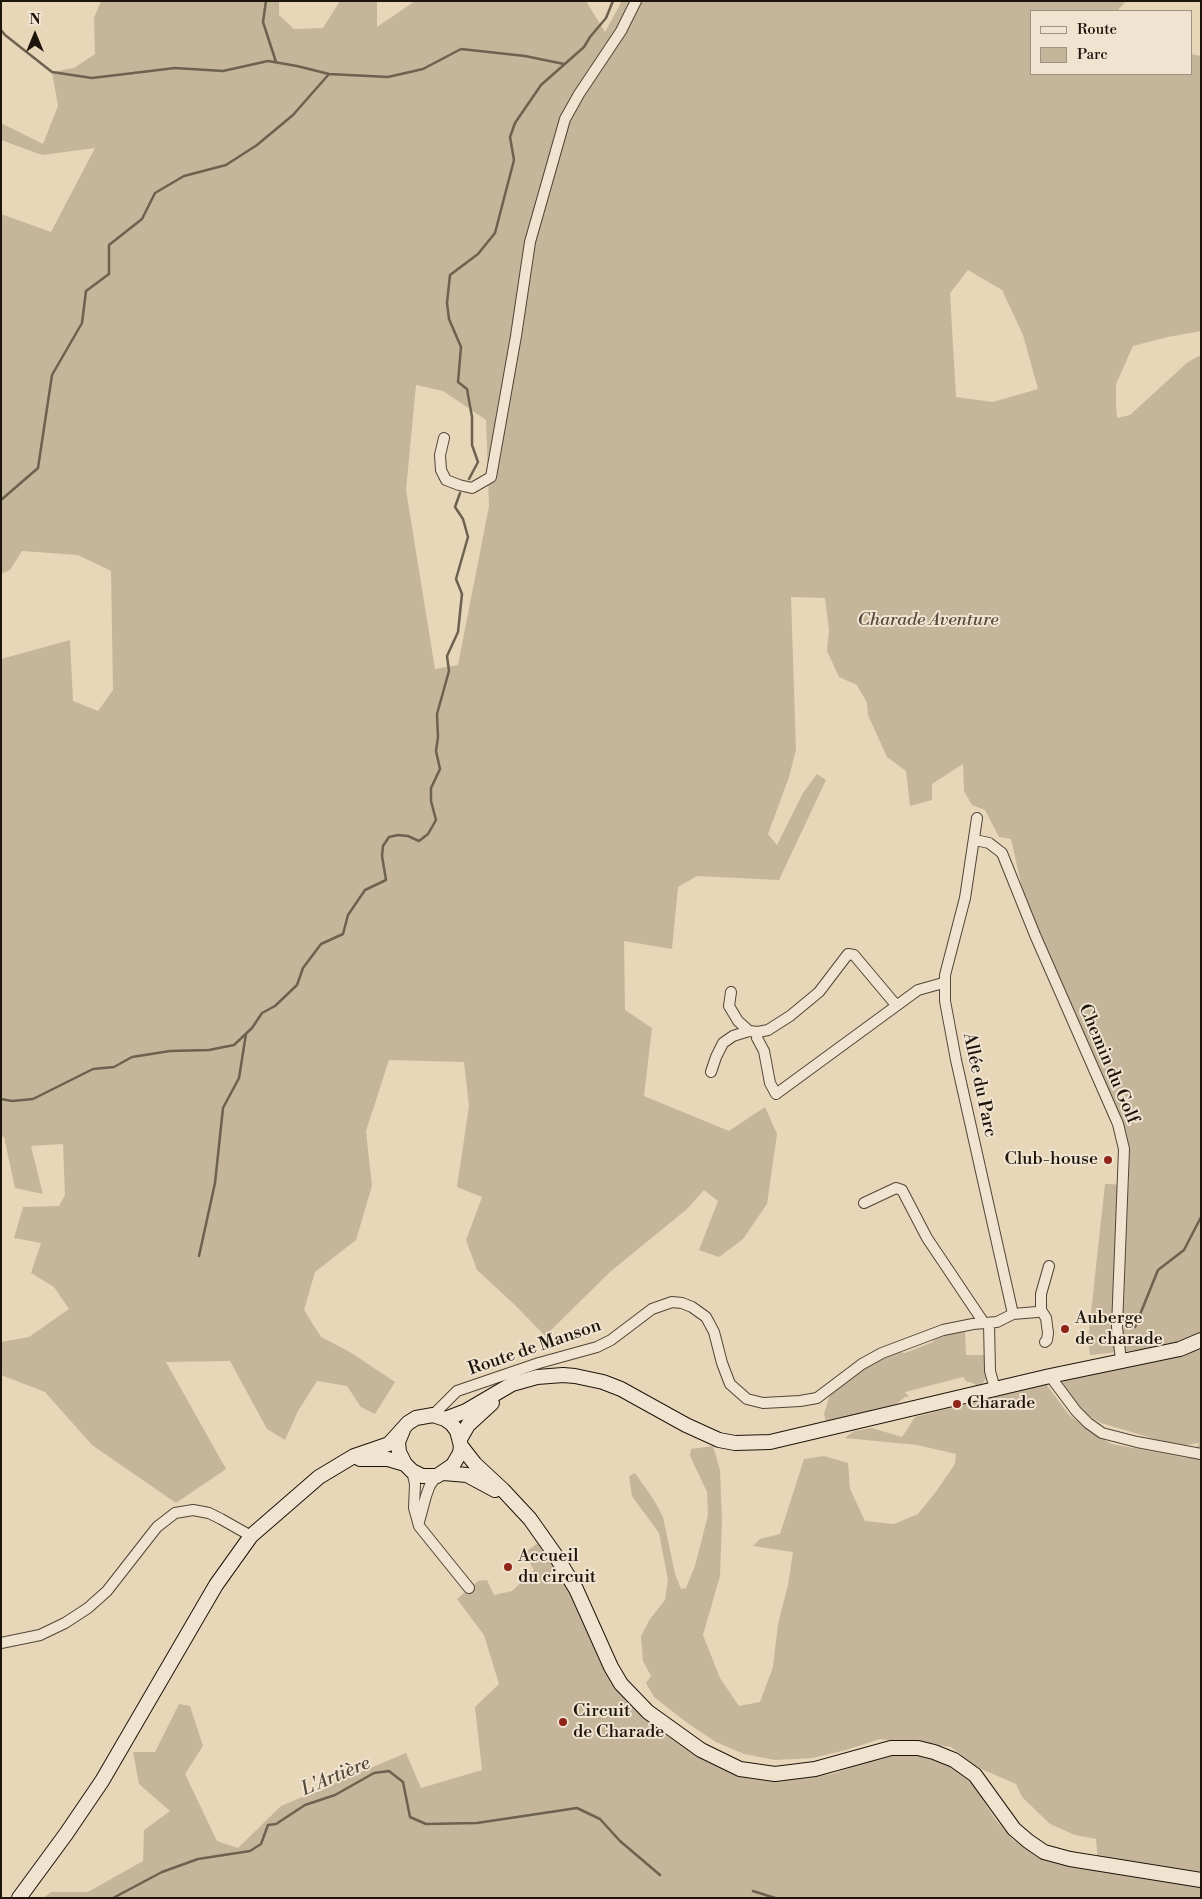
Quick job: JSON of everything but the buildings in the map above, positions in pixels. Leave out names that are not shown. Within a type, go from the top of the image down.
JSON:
[{"type":"street","points":[[444,438],[440,455],[441,470],[446,480],[472,488],[491,477],[516,336],[530,242],[564,119],[621,31],[636,1]]},
{"type":"street","name":"Allée du Parc","points":[[977,818],[965,898],[944,983],[944,1001],[1013,1314]]},
{"type":"street","name":"Chemin du Golf","points":[[975,840],[989,843],[1002,854],[1035,935],[1118,1124],[1124,1149],[1117,1327],[1121,1360]]},
{"type":"street","points":[[711,1072],[723,1043],[733,1036],[768,1030],[790,1016],[819,992],[848,954],[854,955],[896,1005]]},
{"type":"street","points":[[731,992],[729,1006],[738,1021],[754,1031],[764,1050],[770,1083],[776,1094],[918,990],[944,983]]},
{"type":"street","points":[[864,1203],[896,1188],[902,1190],[927,1238],[986,1323],[990,1371],[994,1389]]},
{"type":"street","points":[[1045,1342],[1048,1333],[1046,1318],[1041,1310],[1041,1294],[1048,1266]]},
{"type":"street","name":"Route de Manson","points":[[439,1417],[454,1394],[539,1363],[597,1347],[611,1340],[652,1309],[672,1302],[692,1307],[706,1317],[714,1332],[724,1371],[730,1384],[747,1399],[762,1403],[817,1398],[862,1364],[882,1353],[943,1330],[986,1323]]},
{"type":"street","points":[[986,1323],[1001,1321],[1013,1314],[1041,1310]]},
{"type":"street","points":[[19,1898],[102,1781],[216,1585],[251,1536],[327,1471],[354,1456],[389,1444],[416,1418],[439,1417],[466,1411],[503,1388],[537,1377],[563,1375],[603,1382],[621,1389],[686,1425],[720,1440],[735,1444],[756,1444],[782,1440],[1121,1360],[1180,1349],[1201,1340]]},
{"type":"street","points":[[1050,1376],[1076,1411],[1088,1423],[1102,1432],[1137,1442],[1201,1454]]},
{"type":"street","points":[[460,1442],[468,1425],[523,1381]]},
{"type":"street","points":[[419,1526],[430,1485],[453,1465],[460,1453],[457,1431],[439,1417]]},
{"type":"street","points":[[403,1430],[398,1442],[399,1452],[415,1484],[414,1508],[419,1526],[470,1588]]},
{"type":"street","points":[[460,1442],[475,1464],[502,1490],[540,1532],[566,1570],[611,1667],[621,1684],[637,1702],[660,1722],[713,1757],[740,1769],[775,1774],[815,1769],[892,1748],[918,1748],[934,1752],[954,1760],[975,1775],[1014,1829],[1044,1852],[1201,1880]]},
{"type":"street","points":[[340,1464],[368,1458],[393,1460],[422,1476],[441,1474],[467,1475],[481,1482],[518,1508]]},
{"type":"street","points":[[1,1643],[40,1634],[65,1623],[88,1608],[107,1591],[157,1527],[175,1513],[193,1510],[208,1513],[251,1536]]},
{"type":"green space","name":"Charade Aventure","points":[[101,1],[279,1],[279,15],[294,29],[323,28],[340,1],[377,1],[377,27],[415,1],[586,1],[605,32],[622,1],[1126,1],[1118,10],[1030,10],[1030,75],[1192,75],[1192,54],[1201,56],[1201,331],[1133,346],[1116,384],[1116,404],[1117,418],[1130,415],[1188,362],[1201,355],[1201,1878],[1098,1863],[1096,1839],[1075,1835],[1050,1824],[1022,1797],[1016,1784],[977,1767],[951,1747],[880,1739],[813,1758],[775,1760],[744,1754],[716,1742],[686,1722],[654,1697],[646,1683],[651,1676],[643,1661],[641,1636],[650,1619],[665,1600],[668,1580],[659,1533],[632,1496],[629,1476],[635,1473],[654,1500],[663,1517],[675,1574],[681,1589],[686,1588],[695,1566],[708,1515],[707,1492],[690,1456],[691,1449],[713,1446],[720,1470],[722,1520],[720,1576],[703,1635],[720,1678],[739,1706],[760,1702],[773,1667],[778,1624],[788,1585],[793,1552],[753,1546],[760,1539],[780,1534],[804,1459],[824,1456],[848,1463],[850,1489],[865,1521],[894,1524],[918,1514],[955,1464],[956,1454],[917,1445],[845,1438],[854,1431],[872,1428],[902,1437],[915,1417],[1046,1384],[1069,1415],[1094,1434],[1112,1444],[1187,1458],[1200,1443],[1185,1445],[1158,1440],[1101,1423],[1086,1414],[1072,1398],[1061,1380],[1154,1348],[1090,1355],[1088,1340],[1105,1184],[1129,1185],[1128,1147],[1032,932],[1011,839],[999,837],[985,810],[972,805],[964,791],[963,764],[932,784],[932,800],[910,806],[906,771],[887,757],[868,715],[867,703],[857,685],[839,677],[827,651],[829,630],[825,598],[791,597],[796,750],[789,777],[768,834],[777,845],[803,793],[817,774],[826,780],[779,880],[697,876],[678,887],[672,949],[624,941],[625,1010],[652,1028],[644,1096],[729,1131],[765,1107],[777,1134],[767,1204],[743,1239],[719,1257],[699,1250],[718,1201],[704,1190],[687,1209],[610,1272],[545,1336],[477,1270],[466,1240],[482,1197],[457,1187],[469,1106],[464,1062],[389,1060],[366,1131],[372,1186],[356,1240],[315,1272],[304,1310],[321,1337],[350,1352],[395,1382],[375,1414],[361,1407],[347,1386],[317,1381],[298,1411],[285,1440],[267,1429],[230,1361],[166,1362],[226,1469],[176,1503],[92,1445],[45,1392],[1,1375],[1,1342],[29,1337],[69,1309],[54,1287],[31,1273],[41,1243],[14,1238],[23,1207],[59,1206],[65,1195],[63,1144],[31,1146],[43,1194],[15,1188],[4,1137],[1,1136],[1,659],[70,640],[73,701],[98,711],[113,690],[111,571],[78,555],[22,551],[10,570],[1,574],[1,214],[51,232],[95,148],[42,155],[1,140],[1,123],[43,144],[58,106],[52,72],[74,68],[95,54],[94,18]],"holes":[[[968,270],[1002,290],[1023,335],[1038,389],[993,402],[956,397],[950,293]],[[416,385],[443,391],[486,420],[489,506],[458,665],[435,669],[406,490]]]},
{"type":"green space","points":[[965,1329],[966,1355],[985,1355],[988,1376],[980,1387],[967,1382],[963,1377],[905,1392],[909,1397],[905,1397],[895,1405],[826,1421],[824,1414],[832,1388],[868,1363],[896,1351],[905,1353],[933,1342],[935,1338],[946,1332]]},
{"type":"green space","name":"Circuit de Charade","points":[[538,1543],[576,1602],[603,1667],[613,1685],[628,1703],[667,1736],[694,1754],[723,1769],[752,1779],[775,1782],[832,1774],[874,1759],[895,1754],[923,1756],[943,1762],[965,1776],[974,1786],[995,1819],[1012,1839],[1037,1857],[1064,1865],[1201,1886],[1201,1898],[43,1898],[51,1892],[88,1892],[143,1861],[144,1830],[170,1811],[139,1784],[133,1752],[155,1752],[179,1704],[190,1706],[203,1746],[185,1774],[217,1841],[238,1848],[281,1806],[406,1753],[421,1788],[482,1770],[475,1707],[499,1684],[484,1635],[457,1599],[478,1581],[487,1580],[494,1595],[512,1591],[534,1570],[524,1553]]},
{"type":"waterway","points":[[266,1],[263,22],[276,62]]},
{"type":"waterway","points":[[469,479],[478,462],[472,445],[472,417],[467,389],[458,382],[461,347],[449,319],[447,303],[450,275],[478,254],[495,233],[514,160],[510,137],[515,123],[541,85],[584,47],[606,18],[613,1]]},
{"type":"waterway","points":[[1,30],[52,72],[92,78],[175,68],[223,71],[268,61],[329,74],[388,77],[423,69],[461,49],[525,56],[564,64]]},
{"type":"waterway","points":[[1,500],[38,468],[52,375],[82,323],[86,291],[109,274],[109,245],[142,219],[155,193],[184,176],[226,165],[257,145],[293,115],[329,74]]},
{"type":"waterway","points":[[1,1099],[12,1101],[33,1099],[93,1069],[114,1067],[132,1057],[170,1051],[209,1050],[234,1045],[252,1028],[262,1013],[275,1006],[297,985],[303,968],[321,944],[343,934],[348,915],[365,890],[386,880],[382,856],[383,846],[389,837],[398,835],[408,836],[419,841],[428,834],[436,820],[431,801],[431,788],[440,769],[436,751],[438,737],[437,714],[449,671],[447,656],[458,632],[462,594],[456,579],[468,537],[463,519],[455,507],[460,493]]},
{"type":"waterway","points":[[199,1256],[215,1183],[223,1108],[239,1078],[246,1034]]},
{"type":"waterway","points":[[1135,1327],[1158,1270],[1184,1250],[1201,1217]]},
{"type":"waterway","name":"L'Artière","points":[[113,1898],[162,1872],[198,1859],[250,1851],[261,1844],[268,1825],[276,1824],[305,1805],[335,1795],[374,1773],[389,1771],[403,1782],[410,1817],[426,1824],[477,1823],[577,1808],[600,1819],[620,1841],[660,1875]]},
{"type":"waterway","name":"L'Artière","points":[[753,1891],[775,1898]]},
{"type":"place","name":"Club-house","points":[[1108,1160]]},
{"type":"place","name":"Auberge de charade","points":[[1065,1329]]},
{"type":"place","name":"Charade","points":[[957,1404]]},
{"type":"place","name":"Accueil du circuit","points":[[508,1567]]},
{"type":"place","name":"Circuit de Charade","points":[[563,1722]]}]
